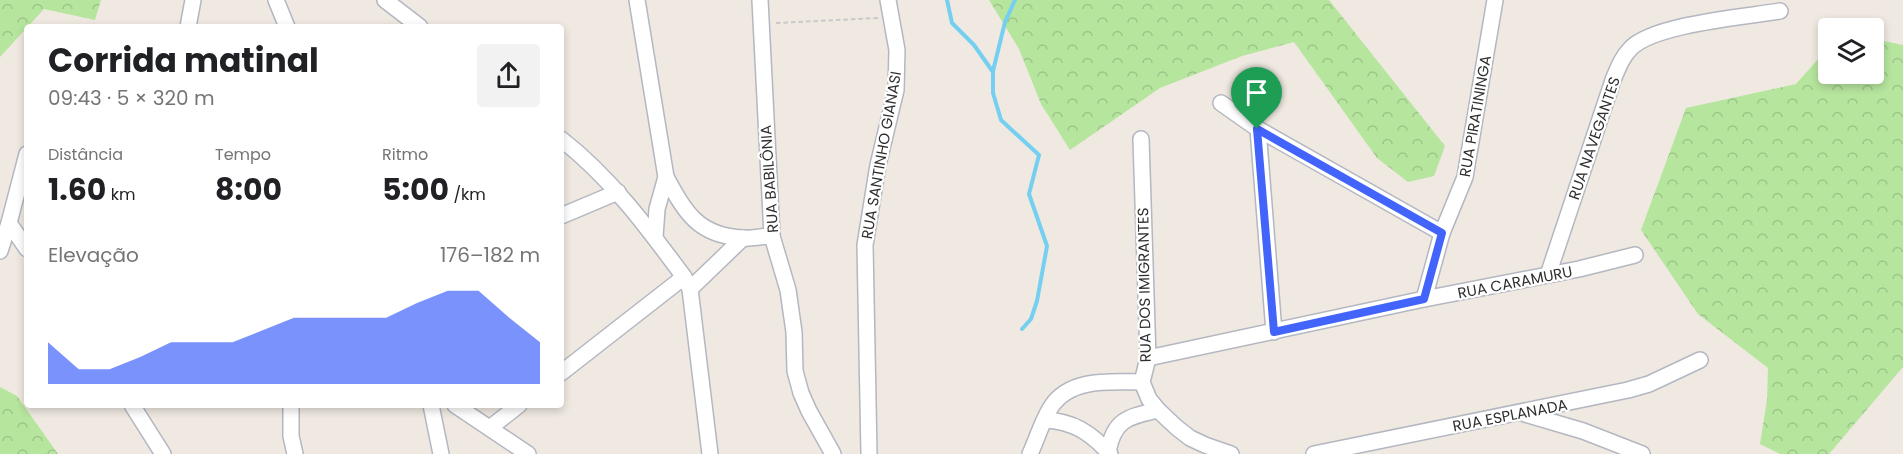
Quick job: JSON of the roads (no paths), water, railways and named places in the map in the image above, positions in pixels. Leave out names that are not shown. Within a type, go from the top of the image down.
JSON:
[{"type":"street","points":[[189,24],[193,0]]},
{"type":"street","points":[[276,0],[285,24]]},
{"type":"street","points":[[386,0],[416,24]]},
{"type":"street","points":[[637,0],[666,177],[688,214],[703,228],[743,238],[772,236]]},
{"type":"street","name":"RUA BABILÔNIA","points":[[760,0],[772,236],[788,290],[794,332],[795,371],[801,393],[833,454]]},
{"type":"street","name":"RUA SANTINHO GIANASI","points":[[869,454],[865,245],[878,165],[896,90],[897,50],[888,0]]},
{"type":"street","name":"RUA PIRATININGA","points":[[1424,299],[1442,233],[1465,177],[1495,0]]},
{"type":"street","name":"RUA NAVEGANTES","points":[[1548,275],[1612,80],[1621,60],[1633,46],[1648,37],[1685,26],[1780,11]]},
{"type":"street","points":[[1221,103],[1257,129],[1442,233]]},
{"type":"street","points":[[1257,129],[1274,332]]},
{"type":"street","name":"RUA DOS IMIGRANTES","points":[[1141,139],[1148,358],[1142,382],[1149,399],[1176,427],[1190,438],[1232,454]]},
{"type":"street","points":[[564,141],[596,168],[618,192],[655,237],[687,283],[710,454]]},
{"type":"street","points":[[0,251],[24,166]]},
{"type":"street","points":[[655,237],[657,209],[666,177]]},
{"type":"street","points":[[564,215],[618,192]]},
{"type":"street","points":[[9,223],[24,245]]},
{"type":"street","points":[[564,371],[687,283],[743,238]]},
{"type":"street","name":"RUA CARAMURU","points":[[1148,358],[1635,255]]},
{"type":"street","name":"RUA ESPLANADA","points":[[1314,454],[1522,413],[1649,384],[1700,360]]},
{"type":"street","points":[[1030,454],[1052,405],[1060,396],[1071,389],[1089,384],[1142,382]]},
{"type":"street","points":[[134,408],[163,454]]},
{"type":"street","points":[[291,408],[291,436],[295,454]]},
{"type":"street","points":[[432,408],[441,454]]},
{"type":"street","points":[[460,408],[528,454]]},
{"type":"street","points":[[491,427],[515,408]]},
{"type":"street","points":[[1109,453],[1111,436],[1118,426],[1131,417],[1158,410]]},
{"type":"street","points":[[1522,413],[1583,431],[1642,454]]},
{"type":"street","points":[[1045,420],[1059,420],[1074,425],[1094,438],[1109,453]]},
{"type":"waterway","points":[[947,0],[952,23],[974,45],[993,72],[993,93],[1001,120],[1039,155],[1029,194],[1047,246],[1037,301],[1031,319],[1022,329]]},
{"type":"waterway","points":[[993,71],[1005,22],[1015,0]]}]
